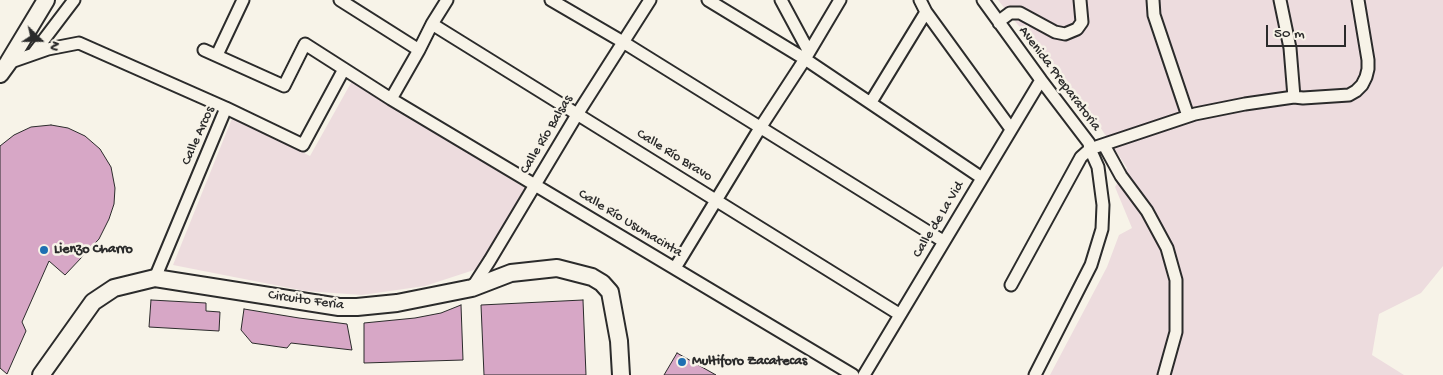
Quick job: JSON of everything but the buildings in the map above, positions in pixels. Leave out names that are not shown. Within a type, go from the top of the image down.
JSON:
[{"type":"street","points":[[4,68],[46,0]]},
{"type":"street","points":[[32,54],[74,0]]},
{"type":"street","points":[[204,50],[217,55],[243,0]]},
{"type":"street","points":[[340,0],[419,50]]},
{"type":"street","points":[[391,99],[447,0]]},
{"type":"street","points":[[551,0],[623,42],[943,241]]},
{"type":"street","name":"Calle Río Balsas","points":[[472,288],[650,0]]},
{"type":"street","points":[[708,0],[807,55],[870,102],[982,178]]},
{"type":"street","points":[[781,0],[807,55]]},
{"type":"street","points":[[675,268],[840,0]]},
{"type":"street","points":[[920,0],[926,12],[1011,129]]},
{"type":"street","name":"Avenida Preparatoria","points":[[983,0],[1089,143],[1098,167],[1103,205],[1102,229],[1091,265],[1035,375]]},
{"type":"street","points":[[999,23],[1010,13],[1020,13],[1055,32],[1065,34],[1077,29],[1082,22],[1080,0]]},
{"type":"street","points":[[1153,0],[1154,16],[1188,116]]},
{"type":"street","points":[[1280,0],[1290,48],[1294,97]]},
{"type":"street","points":[[1011,285],[1081,157],[1090,149],[1188,116],[1245,104],[1294,97],[1349,95],[1356,91],[1362,85],[1368,69],[1358,0]]},
{"type":"street","points":[[870,102],[926,12]]},
{"type":"street","name":"Calle Río Bravo","points":[[432,24],[899,314]]},
{"type":"street","points":[[4,68],[32,54],[79,43],[226,108]]},
{"type":"street","name":"Calle Río Usumacinta","points":[[217,55],[284,86],[305,44],[391,99],[853,375]]},
{"type":"street","name":"Calle Arcos","points":[[155,278],[226,108],[304,145],[344,69]]},
{"type":"street","name":"Calle de La Vid","points":[[864,375],[1041,80]]},
{"type":"street","name":"Avenida Preparatoria","points":[[1104,144],[1121,176],[1147,211],[1167,248],[1176,280],[1176,332],[1164,375]]},
{"type":"street","name":"Circuito Feria","points":[[41,375],[92,302],[114,288],[155,278],[339,307],[358,307],[397,303],[472,288],[510,273],[557,268],[597,280],[610,292],[619,341],[621,375]]},
{"type":"shaded area","points":[[998,0],[1443,0],[1443,266],[1421,293],[1379,314],[1372,355],[1404,375],[1050,375],[1107,267],[1119,235],[1132,228],[1115,187],[1127,168],[1100,127]]},
{"type":"shaded area","points":[[352,81],[525,188],[477,269],[425,286],[362,295],[305,291],[173,265],[233,116],[310,156]]},
{"type":"place","name":"Lienzo Charro","points":[[44,250]]},
{"type":"place","name":"Multiforo Zacatecas","points":[[682,362]]}]
